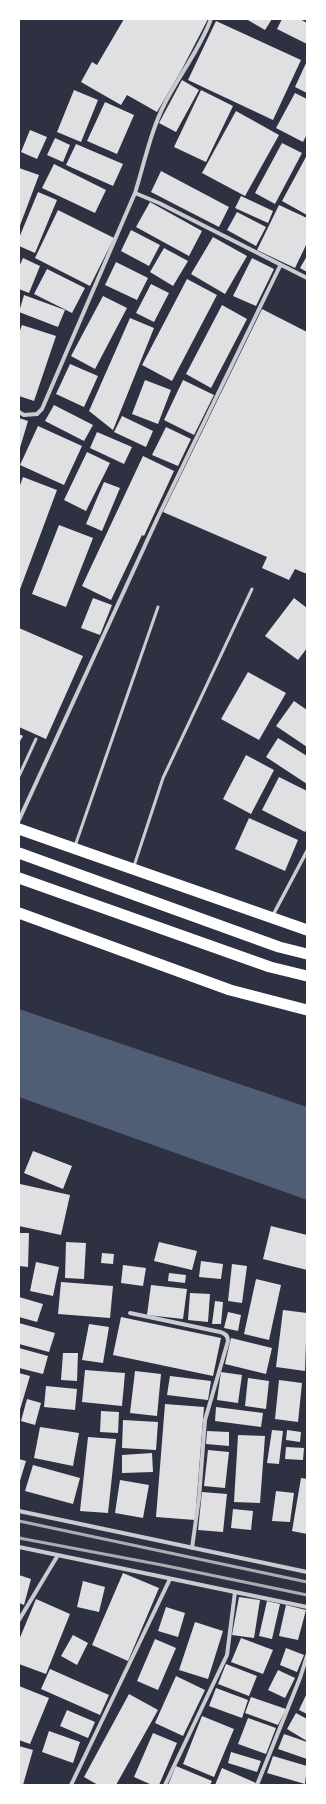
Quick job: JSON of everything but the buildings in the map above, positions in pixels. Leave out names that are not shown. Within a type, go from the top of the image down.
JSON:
[{"type":"highway","points":[[19,828],[307,930]]},
{"type":"highway","points":[[19,853],[279,948],[307,954]]},
{"type":"highway","points":[[19,878],[270,967],[307,976]]},
{"type":"highway","points":[[19,913],[230,990],[307,1010]]},
{"type":"street","points":[[19,412],[24,415],[37,414],[42,408],[135,193],[162,109],[206,34],[211,19]]},
{"type":"street","points":[[135,193],[280,266],[307,278]]},
{"type":"street","points":[[19,820],[158,517],[280,266]]},
{"type":"street","points":[[271,918],[307,851]]},
{"type":"street","points":[[130,1313],[225,1333],[227,1337],[228,1341],[205,1420],[200,1498],[192,1548]]},
{"type":"street","points":[[19,1511],[307,1572]]},
{"type":"street","points":[[19,1547],[307,1607]]},
{"type":"street","points":[[19,1620],[58,1555]]},
{"type":"street","points":[[71,1785],[170,1578]]},
{"type":"street","points":[[165,1785],[227,1654],[235,1592]]},
{"type":"street","points":[[258,1785],[300,1678],[307,1656]]},
{"type":"lane","points":[[133,868],[163,778],[252,589]]},
{"type":"lane","points":[[74,848],[158,607]]},
{"type":"lane","points":[[19,776],[36,738]]},
{"type":"water","points":[[19,1009],[307,1107],[307,1200],[19,1097]]},
{"type":"railway","points":[[19,1521],[307,1582]]},
{"type":"railway","points":[[19,1538],[162,1565],[307,1595]]}]
